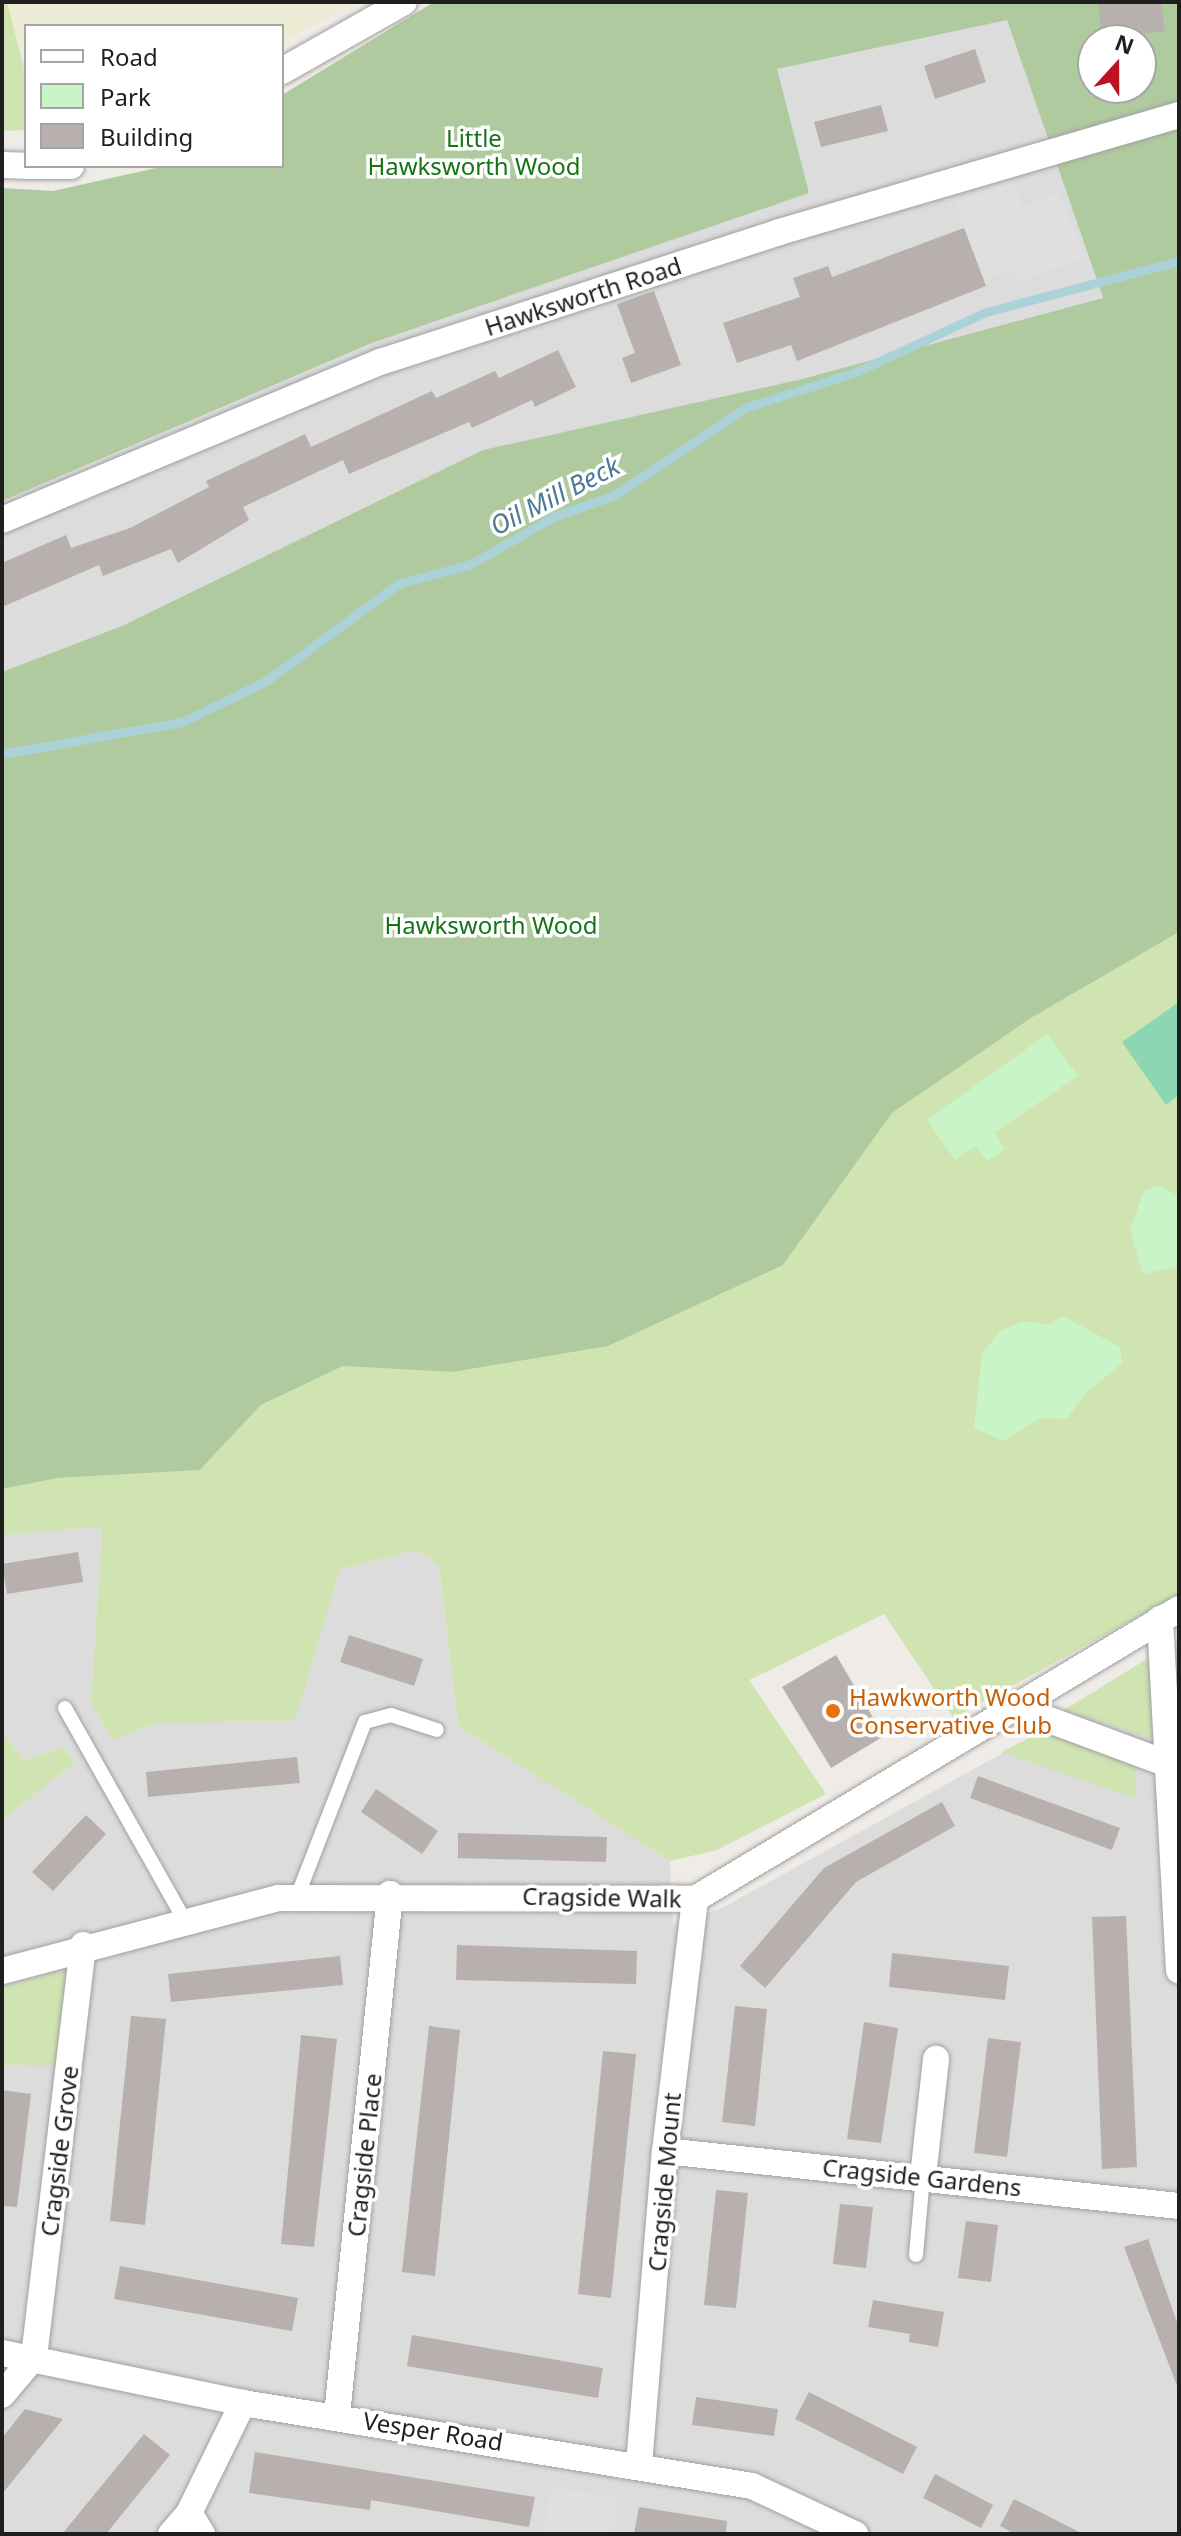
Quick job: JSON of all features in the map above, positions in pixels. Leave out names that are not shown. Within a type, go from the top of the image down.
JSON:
[{"type":"street","points":[[284,70],[404,2]]},
{"type":"street","name":"Hawksworth Road","points":[[2,520],[380,362],[779,232],[1179,115]]},
{"type":"street","points":[[2,165],[24,166]]},
{"type":"street","points":[[1170,1614],[1179,1970]]},
{"type":"street","name":"Cragside Walk","points":[[2,1971],[83,1945],[297,1897],[390,1894],[695,1899],[1020,1709],[1170,1614]]},
{"type":"street","points":[[1020,1709],[1173,1766]]},
{"type":"street","name":"Cragside Place","points":[[337,2415],[390,1894]]},
{"type":"street","name":"Cragside Mount","points":[[639,2465],[665,2151],[695,1899]]},
{"type":"street","name":"Cragside Grove","points":[[34,2357],[83,1945]]},
{"type":"street","points":[[923,2177],[936,2059]]},
{"type":"street","name":"Cragside Gardens","points":[[665,2151],[1179,2206]]},
{"type":"street","name":"Vesper Road","points":[[2,2353],[34,2357],[243,2403],[337,2415],[752,2486],[855,2534]]},
{"type":"street","points":[[2,2395],[34,2357]]},
{"type":"street","points":[[171,2534],[196,2524],[243,2403]]},
{"type":"lane","points":[[65,1708],[185,1921]]},
{"type":"lane","points":[[297,1897],[365,1722],[391,1715],[437,1730]]},
{"type":"lane","points":[[916,2255],[923,2177]]},
{"type":"shaded area","points":[[1007,19],[1103,299],[798,380],[2,672],[2,501],[372,343],[808,193],[776,69]]},
{"type":"shaded area","points":[[1012,180],[1022,207],[1059,192],[1085,257],[1018,283],[1013,270],[985,280],[955,203]]},
{"type":"shaded area","points":[[102,1527],[91,1703],[112,1740],[155,1724],[294,1720],[340,1569],[417,1550],[439,1565],[458,1726],[670,1861],[673,1925],[722,1908],[1043,1731],[1064,1710],[1179,1640],[1179,2534],[2,2534],[2,1820],[75,1761],[64,1747],[24,1760],[2,1731],[2,1535]]},
{"type":"shaded area","points":[[552,2486],[619,2499],[613,2534],[542,2534]]},
{"type":"green space","points":[[2,2],[7,2],[24,68],[24,130],[2,131]]},
{"type":"green space","points":[[7,2],[357,2],[284,40],[284,24],[24,24],[24,68]]},
{"type":"green space","name":"Hawksworth Wood","points":[[434,2],[1179,2],[1179,932],[1031,1018],[892,1113],[783,1265],[608,1346],[452,1372],[343,1366],[261,1405],[200,1470],[58,1478],[2,1489],[2,672],[122,626],[483,450],[798,380],[1103,298],[1007,20],[777,69],[809,193],[372,343],[2,501],[2,188],[53,191],[156,168],[284,168],[284,94]]},
{"type":"green space","points":[[1179,932],[1179,1594],[954,1718],[884,1614],[749,1680],[826,1794],[717,1850],[670,1861],[458,1726],[439,1565],[417,1550],[340,1569],[295,1720],[155,1724],[112,1740],[91,1703],[102,1527],[2,1535],[2,1489],[58,1478],[200,1470],[261,1405],[343,1366],[452,1372],[783,1265],[892,1113],[1031,1018]]},
{"type":"green space","points":[[1179,1002],[1179,1095],[1166,1105],[1122,1042]]},
{"type":"green space","points":[[1047,1034],[1078,1076],[994,1133],[1005,1149],[987,1161],[976,1146],[955,1160],[927,1120]]},
{"type":"green space","points":[[1158,1186],[1179,1196],[1179,1266],[1143,1274],[1130,1230],[1144,1191]]},
{"type":"green space","points":[[1063,1316],[1120,1347],[1122,1363],[1084,1395],[1067,1419],[1041,1418],[1003,1441],[974,1428],[982,1354],[1000,1331],[1023,1321],[1048,1325]]},
{"type":"green space","points":[[1152,1656],[1151,1738],[1064,1710]]},
{"type":"green space","points":[[2,1731],[24,1760],[64,1747],[75,1762],[2,1820]]},
{"type":"green space","points":[[1043,1731],[1135,1766],[1135,1798],[1001,1752]]},
{"type":"green space","points":[[64,1971],[72,1979],[60,2066],[2,2065],[2,1987]]},
{"type":"building","points":[[1098,2],[1161,2],[1165,31],[1157,32],[1157,24],[1100,24]]},
{"type":"building","points":[[975,49],[986,82],[935,99],[924,66]]},
{"type":"building","points":[[881,105],[888,131],[821,147],[814,122]]},
{"type":"building","points":[[964,228],[986,286],[797,361],[791,345],[737,363],[723,323],[800,297],[793,278],[828,266],[832,277]]},
{"type":"building","points":[[654,291],[681,365],[631,383],[622,358],[635,353],[617,304]]},
{"type":"building","points":[[558,350],[576,387],[535,407],[532,400],[472,428],[469,422],[349,474],[343,460],[243,507],[249,520],[178,563],[171,549],[103,576],[99,565],[2,607],[2,563],[66,535],[71,548],[130,528],[209,487],[206,481],[305,434],[311,447],[432,391],[436,398],[495,371],[499,378]]},
{"type":"building","points":[[78,1552],[83,1582],[7,1594],[2,1564]]},
{"type":"building","points":[[349,1635],[423,1659],[414,1686],[340,1662]]},
{"type":"building","name":"Hawkworth Wood Conservative Club","points":[[836,1655],[884,1736],[831,1768],[782,1687]]},
{"type":"building","points":[[297,1757],[300,1783],[148,1797],[146,1772]]},
{"type":"building","points":[[978,1776],[1120,1828],[1112,1850],[970,1798]]},
{"type":"building","points":[[376,1789],[438,1831],[422,1854],[361,1812]]},
{"type":"building","points":[[942,1802],[955,1826],[856,1882],[765,1988],[740,1966],[824,1868]]},
{"type":"building","points":[[86,1815],[106,1834],[53,1891],[32,1872]]},
{"type":"building","points":[[458,1833],[607,1837],[606,1862],[458,1858]]},
{"type":"building","points":[[1126,1916],[1137,2167],[1102,2169],[1092,1917]]},
{"type":"building","points":[[457,1945],[637,1951],[636,1984],[456,1980]]},
{"type":"building","points":[[892,1953],[1009,1966],[1005,2000],[889,1987]]},
{"type":"building","points":[[340,1956],[343,1985],[171,2002],[168,1974]]},
{"type":"building","points":[[735,2006],[767,2009],[755,2126],[722,2122]]},
{"type":"building","points":[[131,2016],[166,2019],[145,2225],[110,2221]]},
{"type":"building","points":[[864,2022],[898,2028],[881,2143],[847,2139]]},
{"type":"building","points":[[429,2026],[460,2030],[435,2276],[402,2272]]},
{"type":"building","points":[[301,2035],[337,2039],[314,2247],[281,2244]]},
{"type":"building","points":[[988,2038],[1021,2042],[1007,2157],[974,2153]]},
{"type":"building","points":[[603,2051],[636,2054],[611,2298],[578,2294]]},
{"type":"building","points":[[2,2090],[31,2094],[17,2207],[2,2206]]},
{"type":"building","points":[[716,2190],[748,2193],[736,2308],[704,2305]]},
{"type":"building","points":[[840,2204],[873,2207],[866,2268],[833,2264]]},
{"type":"building","points":[[966,2221],[998,2225],[991,2282],[958,2278]]},
{"type":"building","points":[[1148,2239],[1179,2328],[1179,2391],[1124,2247]]},
{"type":"building","points":[[120,2266],[298,2298],[292,2331],[114,2299]]},
{"type":"building","points":[[873,2300],[944,2312],[938,2347],[909,2342],[910,2334],[868,2327]]},
{"type":"building","points":[[412,2335],[603,2368],[598,2398],[407,2366]]},
{"type":"building","points":[[809,2392],[917,2447],[903,2474],[795,2419]]},
{"type":"building","points":[[696,2397],[778,2409],[774,2436],[692,2425]]},
{"type":"building","points":[[25,2409],[63,2419],[2,2494],[2,2438]]},
{"type":"building","points":[[144,2434],[170,2455],[106,2534],[62,2534]]},
{"type":"building","points":[[255,2452],[535,2497],[529,2527],[371,2500],[370,2510],[249,2493]]},
{"type":"building","points":[[935,2474],[993,2505],[981,2528],[923,2498]]},
{"type":"building","points":[[1014,2499],[1083,2534],[1015,2534],[1000,2526]]},
{"type":"building","points":[[639,2507],[727,2521],[726,2534],[634,2534]]},
{"type":"waterway","name":"Oil Mill Beck","points":[[2,754],[182,722],[266,681],[398,584],[471,564],[553,517],[615,495],[745,408],[856,372],[986,312],[1179,261]]},
{"type":"place","name":"Hawkworth Wood Conservative Club","points":[[833,1711]]},
{"type":"park label","name":"Little Hawksworth Wood","points":[[474,152]]}]
